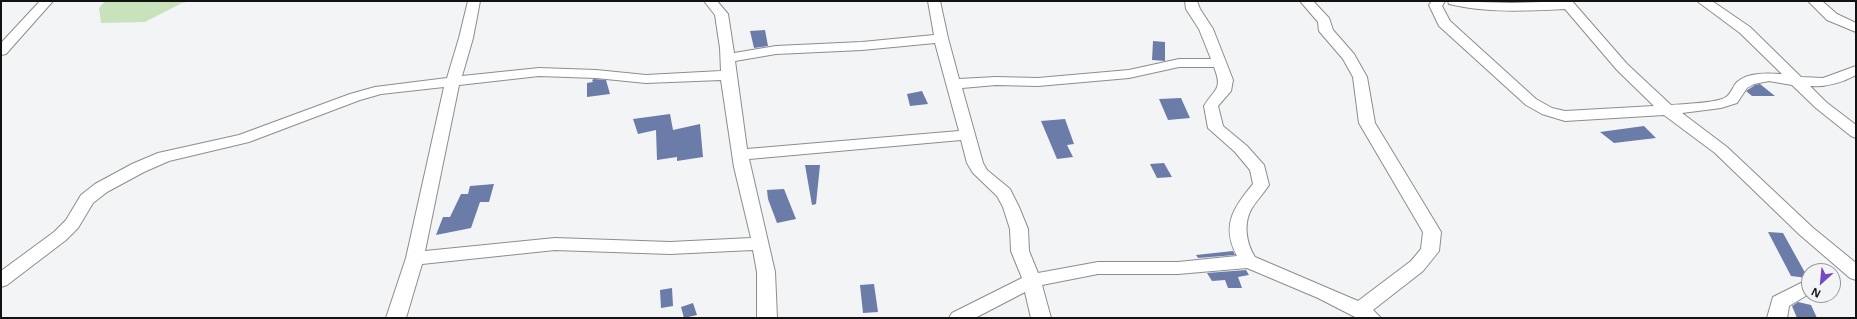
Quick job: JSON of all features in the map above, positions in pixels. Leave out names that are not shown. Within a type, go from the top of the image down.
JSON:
[{"type":"street","points":[[1,51],[48,1]]},
{"type":"street","points":[[396,318],[415,258],[453,81],[466,38],[474,1]]},
{"type":"street","points":[[710,1],[721,14],[728,75],[740,155],[766,272],[767,318]]},
{"type":"street","points":[[934,1],[941,38],[974,163],[981,173],[1004,193],[1011,207],[1019,229],[1020,251],[1032,282],[1041,318]]},
{"type":"street","points":[[1191,1],[1193,9],[1206,29],[1226,80],[1224,92],[1216,98],[1211,106],[1213,121],[1216,128],[1241,149],[1258,169],[1261,184],[1242,210],[1237,236],[1241,250],[1249,261],[1365,314],[1417,266],[1430,251],[1432,232],[1367,123],[1360,77],[1350,57],[1326,31],[1324,21],[1306,1]]},
{"type":"street","points":[[1439,1],[1435,5],[1436,10],[1450,29],[1531,102],[1547,111],[1565,116],[1667,110],[1721,104],[1732,100],[1742,85],[1750,80],[1769,77],[1798,81],[1823,82],[1837,79],[1856,70]]},
{"type":"street","points":[[1454,1],[1477,5],[1526,7],[1567,3],[1590,32],[1622,67],[1667,110],[1721,150],[1845,270]]},
{"type":"street","points":[[1703,1],[1745,30],[1821,105],[1856,133]]},
{"type":"street","points":[[1814,1],[1832,17],[1856,28]]},
{"type":"street","points":[[727,58],[776,50],[862,46],[941,38]]},
{"type":"street","points":[[953,84],[996,81],[1038,82],[1129,74],[1180,63],[1219,63]]},
{"type":"street","points":[[1,280],[60,236],[72,224],[87,199],[101,188],[138,168],[164,157],[243,139],[355,96],[380,90],[539,72],[596,74],[646,79],[728,75]]},
{"type":"street","points":[[740,155],[793,149],[967,135]]},
{"type":"street","points":[[415,258],[555,244],[670,248],[761,244]]},
{"type":"street","points":[[959,318],[1003,294],[1032,282],[1098,268],[1178,268],[1249,261]]},
{"type":"street","points":[[1777,318],[1780,302],[1801,290]]},
{"type":"green space","points":[[105,1],[193,1],[182,3],[145,22],[101,23],[99,8]]},
{"type":"building","points":[[765,30],[768,46],[754,48],[750,31]]},
{"type":"building","points":[[1153,41],[1165,42],[1165,61],[1152,60]]},
{"type":"building","points":[[592,80],[606,80],[610,94],[587,97],[587,83],[593,82]]},
{"type":"building","points":[[1760,84],[1775,96],[1752,96],[1746,91],[1755,85]]},
{"type":"building","points":[[922,91],[928,104],[910,106],[907,94]]},
{"type":"building","points":[[1181,98],[1190,118],[1168,120],[1159,99]]},
{"type":"building","points":[[670,114],[673,130],[700,124],[703,157],[677,161],[677,157],[657,160],[656,130],[638,134],[633,119]]},
{"type":"building","points":[[1065,119],[1074,144],[1067,145],[1073,157],[1057,159],[1041,121]]},
{"type":"building","points":[[1644,126],[1656,138],[1614,143],[1600,132]]},
{"type":"building","points":[[1164,163],[1172,177],[1157,178],[1150,164]]},
{"type":"building","points":[[805,165],[820,165],[816,204],[812,205]]},
{"type":"building","points":[[494,184],[489,202],[480,202],[471,228],[436,235],[443,217],[450,217],[461,194],[468,194],[470,186]]},
{"type":"building","points":[[784,189],[796,219],[777,223],[768,199],[767,190]]},
{"type":"building","points":[[1768,232],[1783,233],[1801,265],[1801,277],[1791,276]]},
{"type":"building","points":[[1233,251],[1235,255],[1198,258],[1196,255]]},
{"type":"building","points":[[1246,270],[1249,275],[1238,277],[1242,288],[1228,288],[1225,280],[1212,281],[1207,273]]},
{"type":"building","points":[[874,284],[878,312],[863,313],[860,285]]},
{"type":"building","points":[[672,288],[673,306],[661,308],[660,290]]},
{"type":"building","points":[[1798,302],[1811,305],[1817,318],[1797,318],[1792,306]]},
{"type":"building","points":[[693,303],[697,315],[684,318],[681,307]]}]
